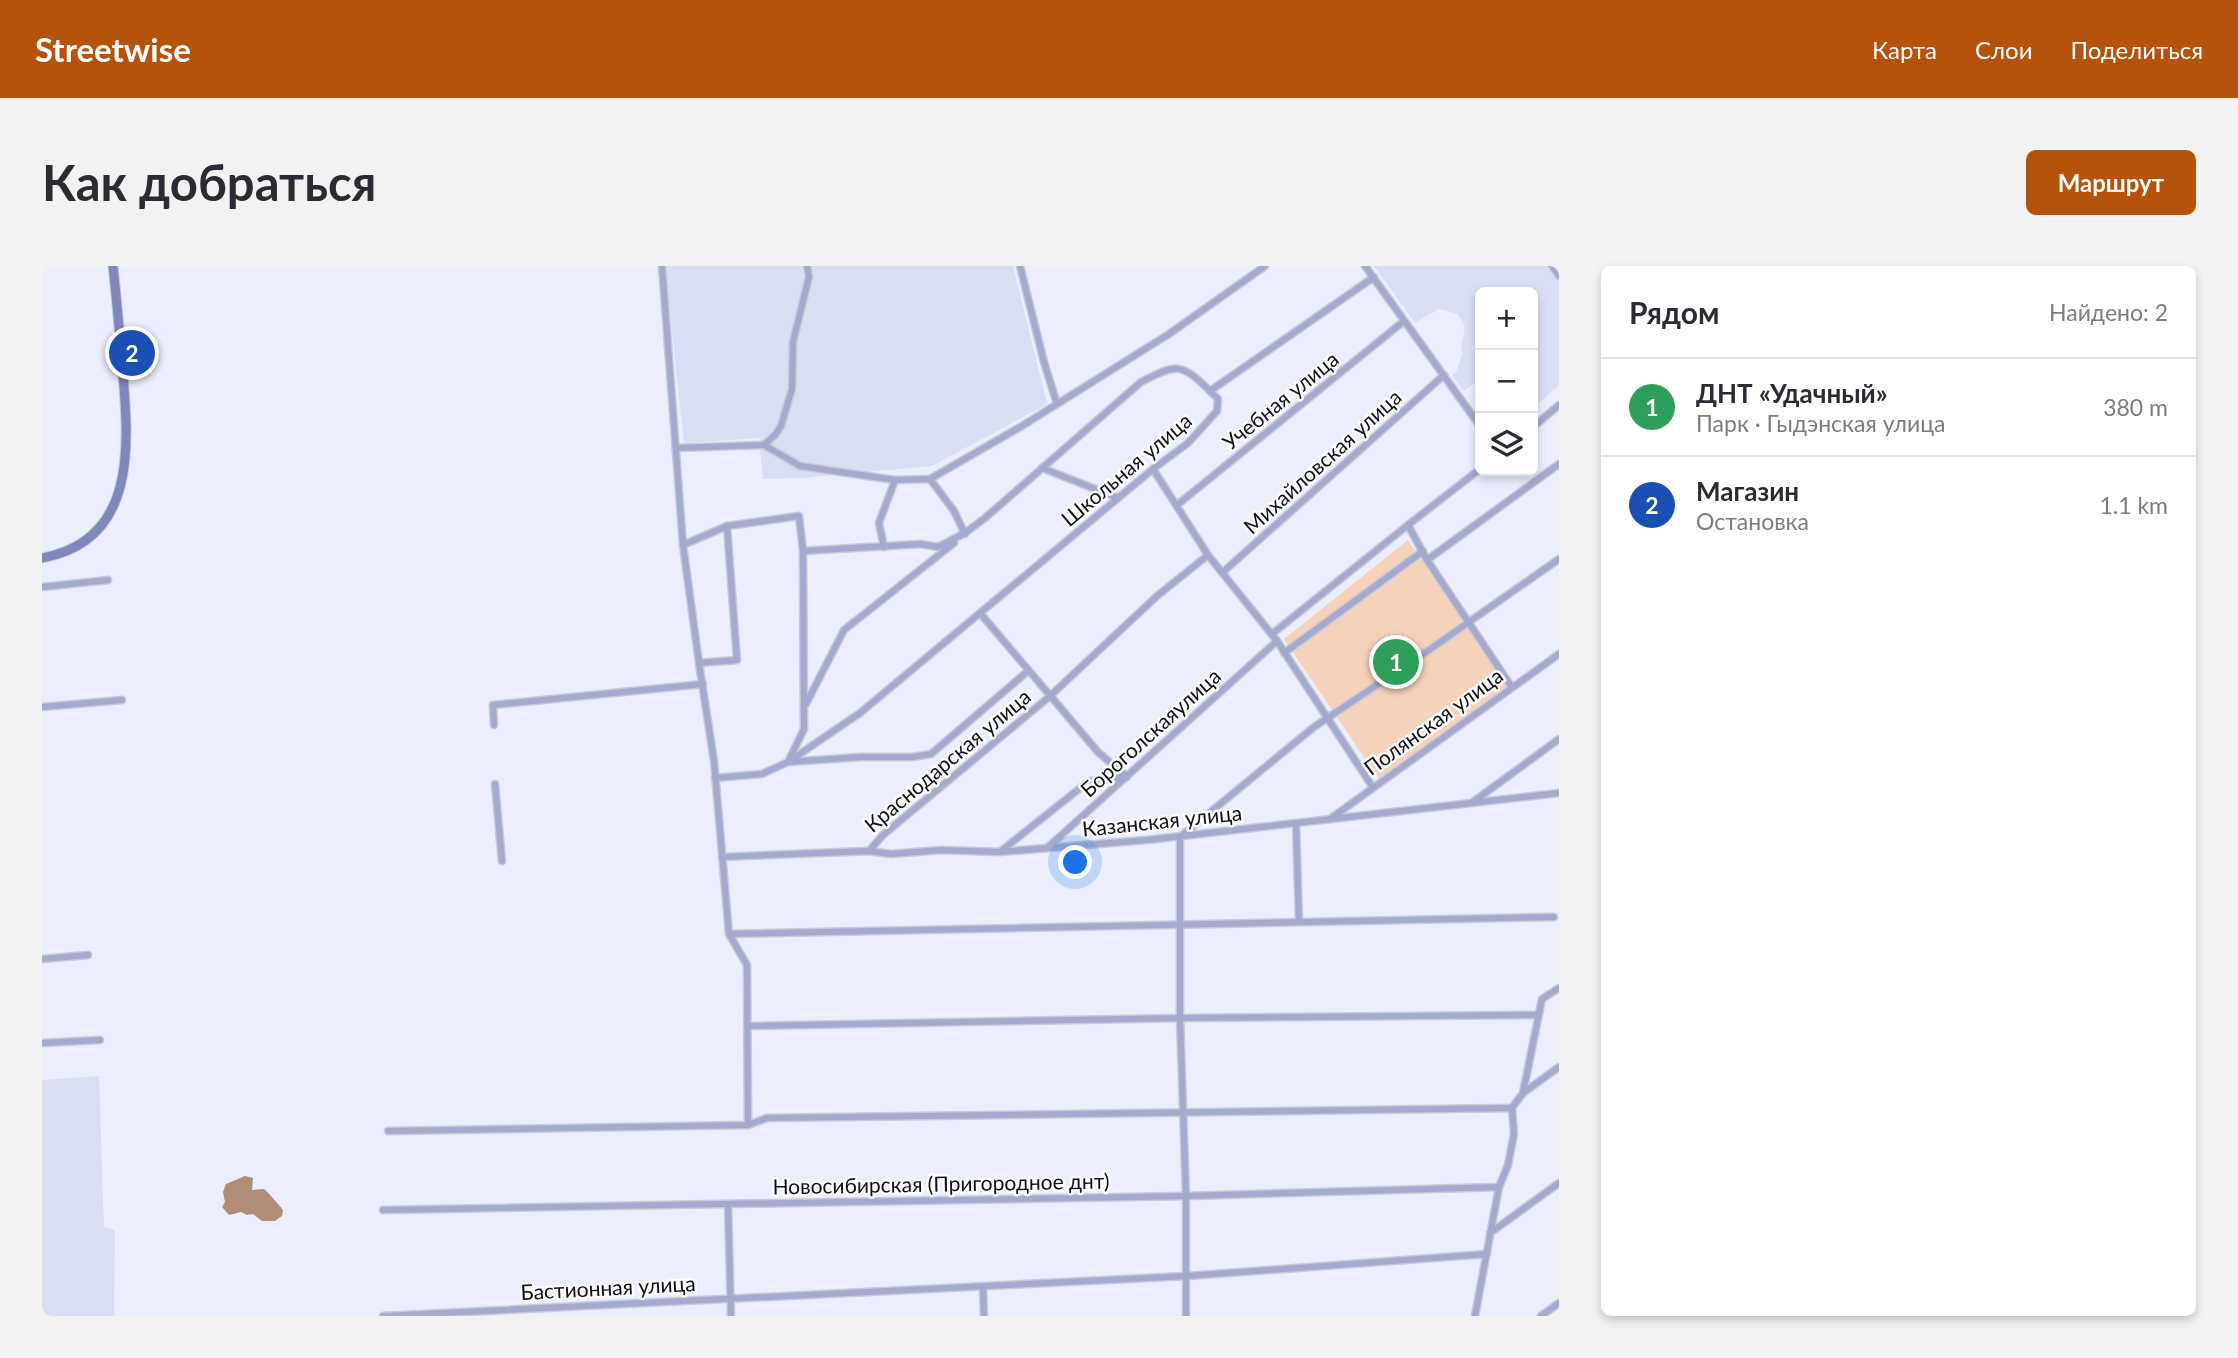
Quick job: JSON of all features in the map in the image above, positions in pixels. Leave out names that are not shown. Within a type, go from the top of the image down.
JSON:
[{"type":"main road","points":[[42,558],[59,555],[80,546],[103,523],[119,496],[126,466],[127,421],[113,266]]},
{"type":"street","points":[[662,266],[683,545],[715,778],[729,934],[747,965],[748,1125]]},
{"type":"street","points":[[764,445],[781,426],[792,389],[793,342],[809,277],[807,266]]},
{"type":"street","points":[[1020,266],[1057,404]]},
{"type":"street","points":[[676,448],[764,445],[800,466],[895,480],[930,479],[1169,334],[1265,266]]},
{"type":"street","points":[[1365,266],[1475,419]]},
{"type":"street","points":[[1552,266],[1559,276]]},
{"type":"street","points":[[805,706],[845,630],[965,533],[1141,382],[1164,368],[1191,372],[1210,390],[1374,277]]},
{"type":"street","name":"Учебная улица","points":[[1177,505],[1404,321]]},
{"type":"street","name":"Михайловская улица","points":[[1223,572],[1444,375]]},
{"type":"street","name":"Школьная улица","points":[[788,762],[860,713],[1153,469],[1188,443],[1217,411],[1218,399],[1210,390]]},
{"type":"street","points":[[1538,423],[1559,405]]},
{"type":"street","points":[[1427,560],[1559,464]]},
{"type":"street","points":[[1042,468],[1118,498]]},
{"type":"street","points":[[1153,469],[1208,555],[1277,641],[1372,786]]},
{"type":"street","points":[[1272,634],[1475,473]]},
{"type":"street","points":[[930,479],[954,511],[965,533]]},
{"type":"street","points":[[884,547],[879,523],[895,480]]},
{"type":"street","points":[[683,545],[727,526],[799,516],[803,551],[804,729],[788,762]]},
{"type":"street","points":[[1408,525],[1427,560],[1511,686]]},
{"type":"street","points":[[699,663],[737,660],[727,526]]},
{"type":"street","points":[[803,551],[921,544],[938,547],[965,533]]},
{"type":"street","points":[[1284,653],[1423,551]]},
{"type":"street","points":[[1049,696],[1157,596],[1208,555]]},
{"type":"street","points":[[1186,1316],[1186,1196],[1180,1018],[1180,837],[1314,727],[1559,559]]},
{"type":"street","points":[[42,587],[108,580]]},
{"type":"street","points":[[980,613],[1098,752],[1127,777]]},
{"type":"street","name":"Бороголскаяулица","points":[[1046,848],[1277,641]]},
{"type":"street","name":"Полянская улица","points":[[1328,820],[1559,654]]},
{"type":"street","points":[[715,778],[762,774],[788,762],[931,754],[1028,671]]},
{"type":"street","points":[[494,725],[493,705],[703,684]]},
{"type":"street","name":"Краснодарская улица","points":[[869,851],[883,835],[1049,696]]},
{"type":"street","points":[[42,707],[122,701]]},
{"type":"street","points":[[1471,804],[1559,739]]},
{"type":"street","name":"Казанская улица","points":[[999,852],[1089,781],[1127,777]]},
{"type":"street","points":[[495,784],[502,862]]},
{"type":"street","name":"Казанская улица","points":[[722,857],[869,851],[891,854],[941,850],[999,852],[1180,837],[1559,793]]},
{"type":"street","points":[[1296,824],[1299,921]]},
{"type":"street","points":[[729,934],[1554,916]]},
{"type":"street","points":[[42,959],[88,955]]},
{"type":"street","points":[[1523,1093],[1542,999],[1559,988]]},
{"type":"street","points":[[747,1026],[1537,1015]]},
{"type":"street","points":[[42,1043],[100,1041]]},
{"type":"street","points":[[1475,1316],[1499,1187],[1508,1165],[1514,1134],[1512,1108],[1523,1093],[1559,1067]]},
{"type":"street","points":[[388,1132],[748,1125],[767,1118],[1512,1108]]},
{"type":"street","points":[[1490,1233],[1559,1183]]},
{"type":"street","name":"Новосибирская (Пригородное днт)","points":[[383,1210],[1186,1196],[1499,1187]]},
{"type":"street","points":[[728,1205],[731,1316]]},
{"type":"street","name":"Бастионная улица","points":[[383,1316],[1186,1276],[1487,1254]]},
{"type":"street","points":[[983,1287],[984,1316]]},
{"type":"street","points":[[1541,1316],[1559,1303]]},
{"type":"shaded area","points":[[665,266],[1013,266],[1047,404],[932,466],[763,479],[759,438],[684,443]]},
{"type":"shaded area","points":[[1374,266],[1551,266],[1559,279],[1559,385],[1538,404],[1538,287],[1475,287],[1475,383],[1463,391],[1452,375],[1456,372],[1463,353],[1461,348],[1465,327],[1458,314],[1438,309],[1415,323]]},
{"type":"shaded area","points":[[1408,540],[1508,686],[1379,779],[1284,639]]},
{"type":"shaded area","points":[[99,1076],[104,1227],[115,1230],[114,1316],[42,1316],[42,1080]]},
{"type":"shaded area","points":[[245,1176],[253,1178],[252,1190],[264,1189],[271,1196],[283,1210],[282,1216],[275,1221],[262,1221],[253,1214],[241,1212],[229,1215],[222,1207],[226,1184]]},
{"type":"place","name":"Магазин","points":[[132,353]]},
{"type":"place","name":"ДНТ «Удачный»","points":[[1396,662]]}]
